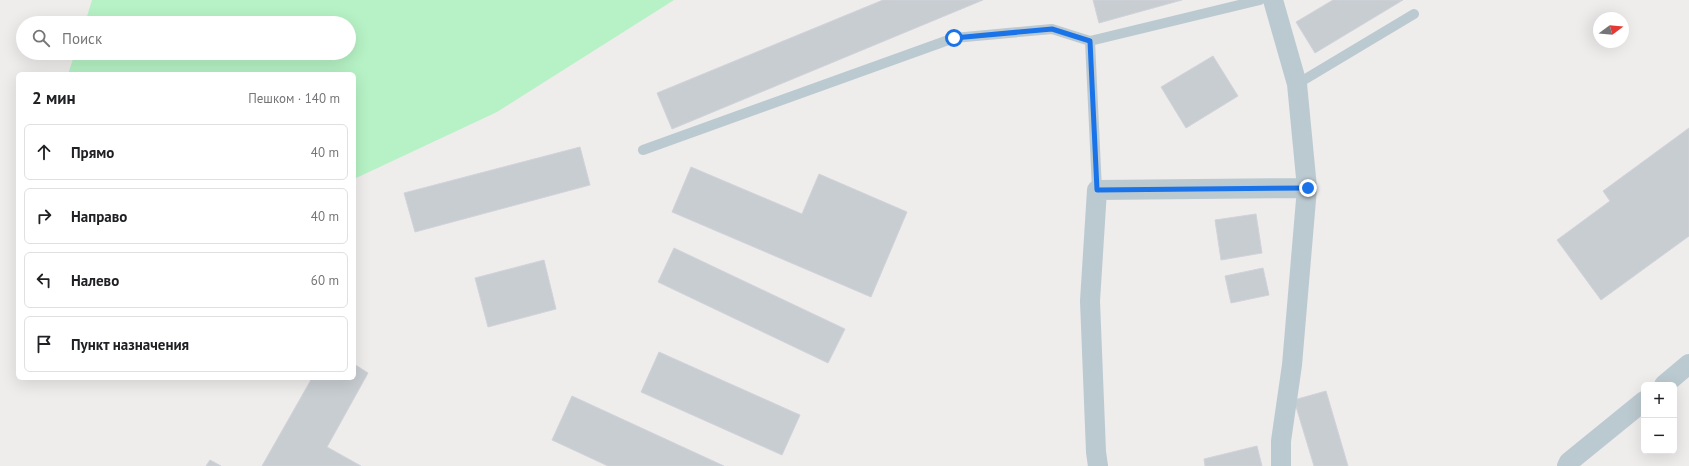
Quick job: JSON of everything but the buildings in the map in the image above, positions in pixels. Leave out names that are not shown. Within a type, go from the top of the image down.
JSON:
[{"type":"street","points":[[1273,0],[1297,84],[1308,188],[1292,366],[1281,441],[1281,466]]},
{"type":"street","points":[[1098,466],[1096,452],[1090,301],[1097,190],[1308,188]]},
{"type":"street","points":[[1668,382],[1689,364]]},
{"type":"street","points":[[1567,466],[1569,462],[1641,403]]},
{"type":"lane","points":[[643,150],[954,38],[1052,29],[1090,41],[1260,0]]},
{"type":"lane","points":[[1297,84],[1414,14]]},
{"type":"lane","points":[[1090,41],[1097,190]]},
{"type":"green space","points":[[92,0],[674,0],[497,112],[356,178],[356,72],[69,72],[73,60],[356,60],[356,16],[87,16]]},
{"type":"route","points":[[954,38],[1052,29],[1090,41],[1097,190],[1308,188]]}]
